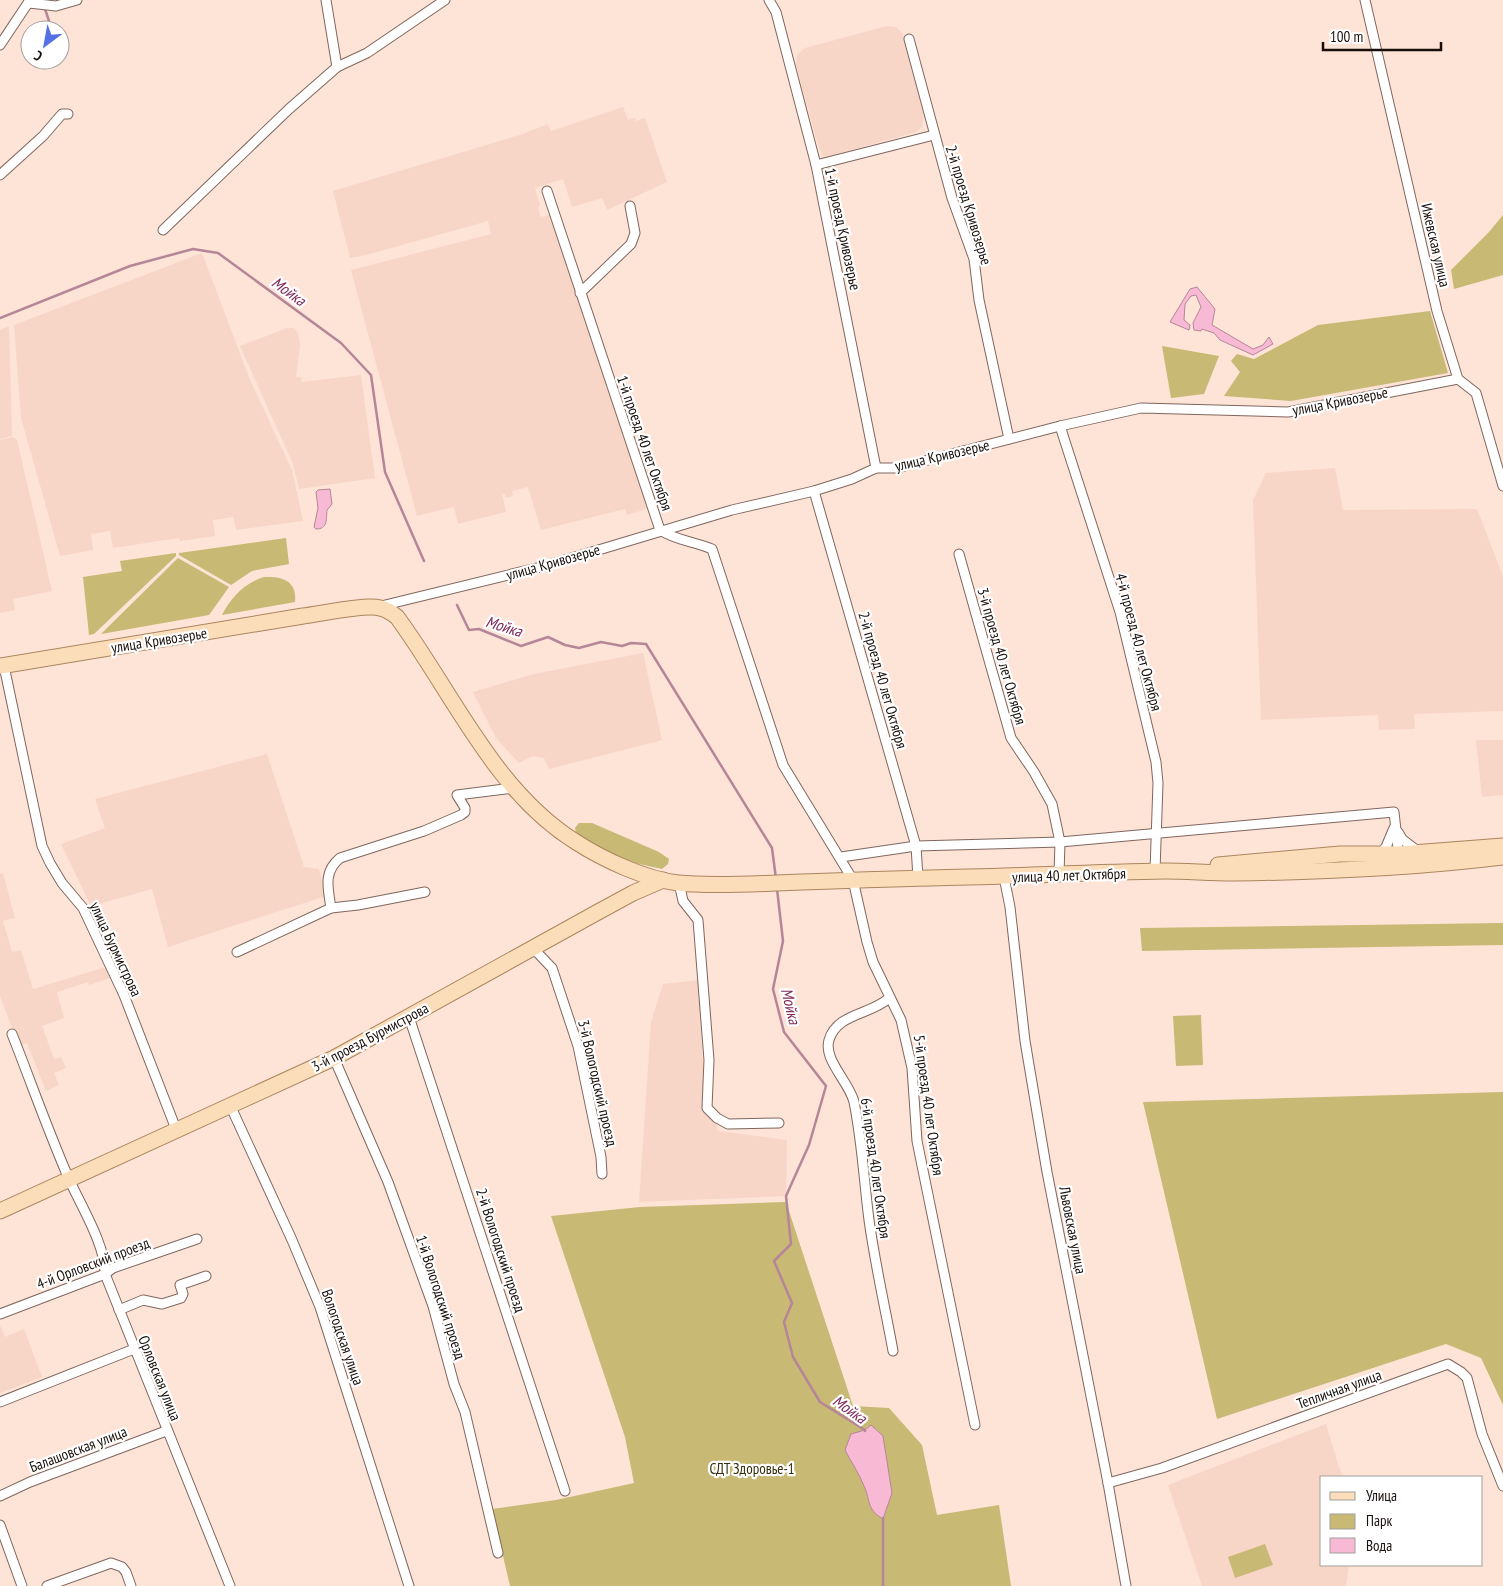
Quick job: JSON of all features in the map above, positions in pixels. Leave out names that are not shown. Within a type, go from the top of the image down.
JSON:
[{"type":"main road","name":"улица Кривозерье","points":[[2,666],[303,616],[378,607]]},
{"type":"main road","points":[[378,607],[389,611],[397,617],[493,762],[513,788],[542,818],[576,842],[622,866],[664,880]]},
{"type":"main road","points":[[1473,854],[1503,836]]},
{"type":"main road","name":"улица 40 лет Октября","points":[[664,880],[679,883],[758,883],[1155,871],[1231,873],[1400,860],[1445,864],[1503,846]]},
{"type":"main road","name":"улица 40 лет Октября","points":[[1400,860],[1420,852],[1503,856]]},
{"type":"main road","points":[[1176,871],[1231,863],[1340,854],[1380,854],[1400,860]]},
{"type":"main road","name":"улица 40 лет Октября","points":[[1473,854],[1503,862]]},
{"type":"main road","name":"3-й проезд Бурмистрова","points":[[0,1211],[334,1058],[633,893],[664,880]]},
{"type":"street","points":[[0,45],[30,1],[56,6],[76,0]]},
{"type":"street","points":[[326,0],[337,67]]},
{"type":"street","points":[[164,230],[289,109],[337,67],[367,53],[446,0]]},
{"type":"street","name":"1-й проезд Кривозерье","points":[[769,0],[776,12],[816,166],[876,468]]},
{"type":"street","name":"Ижевская улица","points":[[1365,0],[1437,311],[1458,379]]},
{"type":"street","name":"2-й проезд Кривозерье","points":[[909,39],[952,198],[974,259],[979,300],[1009,439]]},
{"type":"street","points":[[0,175],[43,136],[62,114],[68,114]]},
{"type":"street","points":[[816,166],[934,135]]},
{"type":"street","name":"1-й проезд 40 лет Октября","points":[[547,191],[660,530],[672,538],[696,542],[712,548],[783,765],[840,857]]},
{"type":"street","points":[[580,293],[631,244],[635,233],[630,206]]},
{"type":"street","points":[[1458,379],[1476,393],[1503,486]]},
{"type":"street","name":"улица Кривозерье","points":[[378,607],[546,566],[660,530],[732,510],[814,491],[852,479],[876,468],[897,468],[1060,426],[1141,408],[1288,412],[1458,379]]},
{"type":"street","name":"4-й проезд 40 лет Октября","points":[[1060,426],[1120,612],[1156,762],[1158,783],[1155,871]]},
{"type":"street","name":"2-й проезд 40 лет Октября","points":[[814,491],[916,846],[918,878]]},
{"type":"street","name":"3-й проезд 40 лет Октября","points":[[959,554],[1011,738],[1034,772],[1052,804],[1060,842],[1059,875]]},
{"type":"street","name":"улица Бурмистрова","points":[[2,666],[42,846],[62,883],[83,908],[124,995],[176,1129]]},
{"type":"street","points":[[331,908],[327,877],[332,865],[340,858],[424,831],[463,814],[465,808],[457,795],[513,788]]},
{"type":"street","points":[[840,857],[916,846],[1060,842],[1394,812],[1400,860]]},
{"type":"street","points":[[1395,825],[1402,839],[1420,852]]},
{"type":"street","points":[[1380,854],[1390,840],[1395,825]]},
{"type":"street","name":"5-й проезд 40 лет Октября","points":[[840,857],[853,880],[873,962],[901,1020],[911,1062],[917,1141],[975,1425]]},
{"type":"street","name":"Львовская улица","points":[[1004,877],[1010,907],[1025,1040],[1047,1172],[1126,1586]]},
{"type":"street","points":[[679,883],[683,901],[698,920],[709,1060],[707,1108],[717,1118],[728,1124],[779,1123]]},
{"type":"street","points":[[237,952],[331,908],[358,905],[425,892]]},
{"type":"street","name":"3-й Вологодский проезд","points":[[533,948],[552,968],[578,1046],[601,1157],[602,1174]]},
{"type":"street","name":"6-й проезд 40 лет Октября","points":[[890,998],[875,1008],[853,1016],[841,1024],[832,1033],[828,1050],[851,1092],[854,1104],[862,1154],[869,1220],[893,1351]]},
{"type":"street","name":"2-й Вологодский проезд","points":[[409,1018],[565,1491]]},
{"type":"street","points":[[12,1034],[69,1179]]},
{"type":"street","name":"1-й Вологодский проезд","points":[[334,1058],[388,1182],[433,1306],[454,1384],[466,1412],[498,1553]]},
{"type":"street","name":"Вологодская улица","points":[[230,1105],[292,1240],[320,1307],[409,1586]]},
{"type":"street","name":"Орловская улица","points":[[69,1179],[106,1263],[105,1274],[230,1586]]},
{"type":"street","name":"4-й Орловский проезд","points":[[0,1314],[105,1274],[113,1268],[196,1239]]},
{"type":"street","points":[[119,1310],[143,1300],[162,1304],[181,1298],[183,1294],[180,1285],[206,1276]]},
{"type":"street","points":[[0,1402],[134,1349]]},
{"type":"street","name":"Тепличная улица","points":[[1108,1484],[1162,1468],[1448,1364],[1467,1378],[1482,1434],[1503,1486]]},
{"type":"street","name":"Балашовская улица","points":[[0,1496],[30,1482],[166,1430]]},
{"type":"street","points":[[0,1525],[22,1586]]},
{"type":"street","points":[[47,1586],[111,1563],[122,1567],[126,1572],[130,1586]]},
{"type":"shaded area","points":[[887,26],[896,27],[903,34],[924,115],[922,127],[916,132],[823,158],[796,65],[797,55],[805,48]]},
{"type":"shaded area","points":[[623,107],[628,120],[635,118],[636,121],[645,118],[667,182],[607,210],[602,198],[572,207],[563,179],[535,188],[540,206],[538,207],[540,217],[560,213],[654,504],[627,515],[625,509],[541,530],[528,487],[512,491],[513,496],[506,498],[505,494],[502,494],[506,512],[458,524],[454,507],[417,516],[351,270],[491,234],[488,221],[350,258],[333,191],[520,135],[548,124],[551,131]]},
{"type":"shaded area","points":[[202,253],[250,380],[292,470],[303,521],[236,530],[233,517],[213,520],[215,536],[180,541],[179,538],[113,548],[110,531],[91,534],[93,550],[60,556],[21,418],[14,325]]},
{"type":"shaded area","points":[[9,326],[12,436],[0,439],[0,330]]},
{"type":"shaded area","points":[[287,328],[294,328],[298,333],[300,345],[296,377],[301,377],[302,382],[361,375],[375,478],[299,489],[293,464],[240,346]]},
{"type":"shaded area","points":[[13,437],[17,440],[52,591],[13,599],[15,610],[0,613],[0,440]]},
{"type":"shaded area","points":[[1335,468],[1343,510],[1477,509],[1503,576],[1503,711],[1414,714],[1415,729],[1379,730],[1378,715],[1261,720],[1253,500],[1266,473]]},
{"type":"shaded area","points":[[643,653],[662,740],[549,769],[544,758],[533,756],[519,763],[496,738],[473,692],[534,674]]},
{"type":"shaded area","points":[[1476,740],[1503,740],[1503,795],[1482,797]]},
{"type":"shaded area","points":[[267,754],[304,867],[319,869],[326,896],[168,947],[152,889],[91,906],[61,844],[105,828],[95,799]]},
{"type":"shaded area","points":[[3,873],[15,918],[3,921],[12,952],[21,950],[33,989],[106,967],[110,978],[89,985],[88,982],[57,992],[64,1018],[42,1026],[54,1059],[61,1057],[66,1068],[54,1073],[59,1085],[46,1091],[27,1043],[19,1046],[0,996],[0,874]]},
{"type":"shaded area","points":[[700,980],[702,1056],[718,1131],[787,1140],[786,1196],[639,1202],[651,1022],[663,984]]},
{"type":"shaded area","points":[[0,1325],[5,1337],[24,1329],[42,1377],[0,1393]]},
{"type":"shaded area","points":[[1326,1424],[1342,1476],[1320,1476],[1320,1566],[1349,1566],[1346,1586],[1202,1586],[1168,1485]]},
{"type":"green space","points":[[1503,215],[1503,275],[1454,289],[1451,270],[1489,232]]},
{"type":"green space","points":[[1430,311],[1448,373],[1291,401],[1224,396],[1240,372],[1231,361],[1237,354],[1254,359],[1318,325]]},
{"type":"green space","points":[[1162,346],[1219,356],[1204,394],[1171,398]]},
{"type":"green space","points":[[286,538],[289,564],[252,571],[231,585],[179,555],[179,553]]},
{"type":"green space","points":[[176,553],[176,556],[94,634],[89,635],[83,577],[122,571],[120,561]]},
{"type":"green space","points":[[178,558],[229,587],[209,615],[101,634]]},
{"type":"green space","points":[[264,577],[287,581],[294,589],[295,602],[222,615],[229,603],[239,592],[257,579]]},
{"type":"green space","points":[[579,823],[592,823],[659,852],[669,859],[668,864],[662,869],[630,862],[612,855],[576,833],[575,828]]},
{"type":"green space","points":[[1503,923],[1503,945],[1142,951],[1140,928]]},
{"type":"green space","points":[[1201,1015],[1203,1065],[1176,1066],[1173,1016]]},
{"type":"green space","points":[[1503,1092],[1503,1405],[1481,1358],[1446,1344],[1217,1419],[1143,1102]]},
{"type":"green space","name":"СДТ Здоровье-1","points":[[786,1202],[853,1406],[889,1408],[922,1445],[937,1515],[999,1505],[1011,1586],[510,1586],[492,1509],[556,1500],[634,1483],[625,1437],[551,1216],[640,1207]]},
{"type":"green space","points":[[1265,1544],[1273,1565],[1235,1578],[1228,1557]]},
{"type":"water","points":[[1197,287],[1215,309],[1212,325],[1253,349],[1263,345],[1269,337],[1273,344],[1253,355],[1220,340],[1214,333],[1202,329],[1201,331],[1194,330],[1193,323],[1201,307],[1196,295],[1191,296],[1185,304],[1184,320],[1190,325],[1189,330],[1170,322],[1190,289]]},
{"type":"water","points":[[330,489],[332,504],[327,510],[326,523],[320,529],[316,529],[314,527],[318,508],[316,492],[318,490]]},
{"type":"water","points":[[871,1425],[883,1436],[892,1493],[883,1519],[871,1508],[862,1481],[845,1450],[851,1434],[865,1430]]},
{"type":"waterway","points":[[45,9],[49,20]]},
{"type":"waterway","name":"Мойка","points":[[0,318],[130,266],[193,249],[218,253],[341,343],[371,375],[385,472],[424,561]]},
{"type":"waterway","name":"Мойка","points":[[457,605],[469,630],[479,629],[521,646],[548,637],[565,645],[579,648],[601,642],[622,646],[631,643],[646,644],[772,848],[776,879]]},
{"type":"waterway","name":"Мойка","points":[[777,889],[783,941],[773,989],[784,1032],[826,1086],[809,1145],[786,1196],[791,1244],[774,1261],[792,1303],[784,1322],[793,1357],[820,1402],[865,1431]]},
{"type":"waterway","name":"Мойка","points":[[883,1518],[883,1586]]}]
